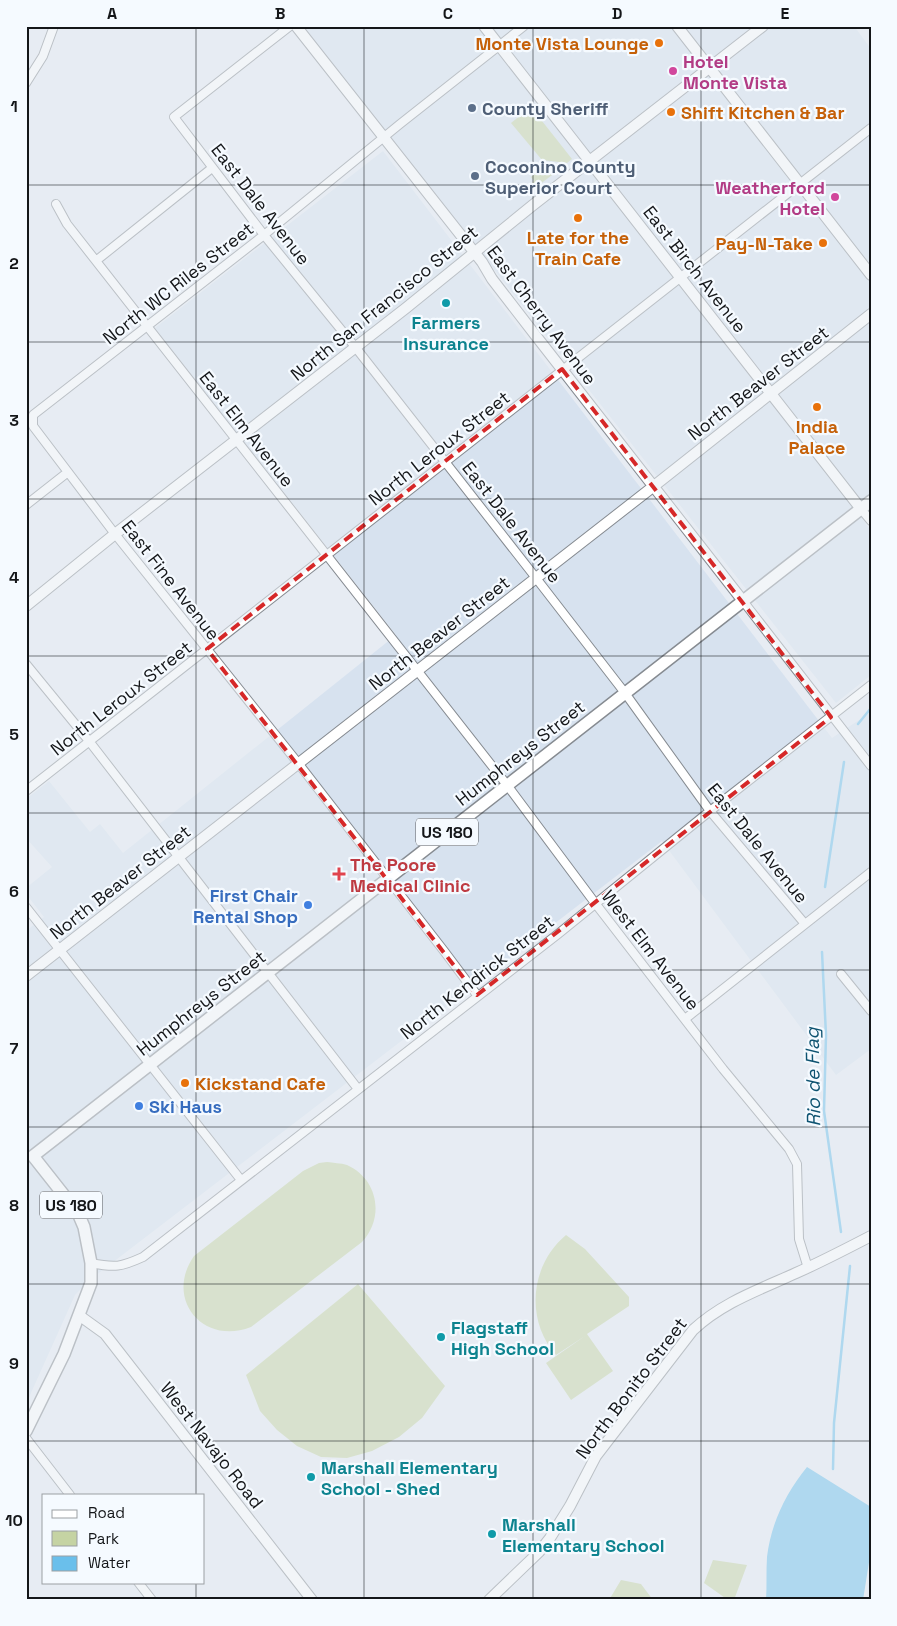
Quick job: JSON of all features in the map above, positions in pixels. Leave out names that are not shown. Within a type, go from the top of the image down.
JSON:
[{"type":"main road","name":"Humphreys Street","points":[[28,1156],[152,1065],[866,505]]},
{"type":"main road","name":"US 180","points":[[26,1431],[64,1354],[92,1284],[91,1263],[84,1227],[78,1213],[28,1156]]},
{"type":"street","points":[[26,83],[43,56],[54,26]]},
{"type":"street","name":"East Dale Avenue","points":[[290,26],[174,117],[264,235],[447,462],[624,693],[710,811],[805,924]]},
{"type":"street","name":"East Cherry Avenue","points":[[296,26],[474,252],[492,279],[744,601]]},
{"type":"street","name":"East Birch Avenue","points":[[484,26],[771,393],[866,505]]},
{"type":"street","name":"North WC Riles Street","points":[[36,412],[264,235],[524,26]]},
{"type":"street","points":[[677,26],[871,275]]},
{"type":"street","name":"North San Francisco Street","points":[[26,606],[115,534],[356,348],[474,252],[764,26]]},
{"type":"street","name":"North Leroux Street","points":[[26,791],[871,128]]},
{"type":"street","points":[[97,260],[212,168]]},
{"type":"street","name":"East Elm Avenue","points":[[56,204],[67,224],[148,325],[416,671]]},
{"type":"street","name":"North Beaver Street","points":[[26,976],[654,486],[871,314]]},
{"type":"street","name":"East Fine Avenue","points":[[36,412],[33,415],[33,426],[115,534],[298,763],[477,996]]},
{"type":"street","points":[[26,505],[68,472]]},
{"type":"street","points":[[866,505],[871,521]]},
{"type":"street","points":[[744,601],[831,717],[871,766]]},
{"type":"street","points":[[26,664],[89,741],[358,1089]]},
{"type":"street","name":"West Elm Avenue","points":[[416,671],[507,785],[723,1069],[788,1149],[797,1164],[799,1239],[808,1268]]},
{"type":"street","name":"North Kendrick Street","points":[[91,1263],[112,1267],[122,1266],[143,1257],[871,685]]},
{"type":"street","points":[[685,1019],[871,872]]},
{"type":"street","points":[[26,907],[241,1180]]},
{"type":"street","points":[[841,974],[871,1012]]},
{"type":"street","name":"North Bonito Street","points":[[489,1600],[539,1552],[550,1538],[579,1490],[596,1456],[693,1330],[708,1316],[744,1295],[808,1268],[871,1236]]},
{"type":"street","name":"West Navajo Road","points":[[80,1316],[105,1334],[312,1600]]},
{"type":"street","points":[[26,1438],[69,1494]]},
{"type":"street","points":[[140,1584],[152,1600]]},
{"type":"highlighted area","points":[[562,369],[831,717],[477,995],[207,649]]},
{"type":"shaded area","points":[[302,26],[854,26],[871,49],[871,496],[855,508],[871,531],[871,675],[836,703]]},
{"type":"shaded area","points":[[383,151],[832,738],[871,712],[871,1049],[836,1075],[662,841],[91,1279],[75,1295],[26,1404],[26,931],[44,917],[26,894],[26,888],[52,867],[26,838],[26,799],[49,781],[90,832],[100,824],[123,853],[396,635],[155,328]]},
{"type":"green space","points":[[531,107],[572,159],[567,163],[542,160],[511,123]]},
{"type":"green space","points":[[541,163],[564,166],[527,194],[524,190],[534,181],[531,177],[536,172],[534,169]]},
{"type":"green space","points":[[327,1162],[347,1165],[357,1171],[366,1179],[371,1189],[375,1199],[376,1210],[374,1221],[362,1242],[251,1327],[234,1331],[218,1330],[204,1324],[193,1315],[186,1302],[183,1288],[186,1272],[194,1256],[303,1171],[319,1163]]},
{"type":"green space","points":[[566,1235],[585,1249],[629,1297],[629,1306],[587,1334],[613,1371],[571,1400],[546,1363],[585,1336],[556,1355],[546,1341],[539,1326],[536,1310],[536,1293],[545,1261],[554,1247]]},
{"type":"green space","points":[[358,1284],[445,1386],[422,1418],[399,1437],[372,1451],[347,1458],[321,1457],[297,1446],[277,1430],[260,1411],[246,1375]]},
{"type":"green space","points":[[713,1560],[747,1565],[734,1600],[728,1600],[704,1583]]},
{"type":"green space","points":[[621,1580],[641,1584],[653,1600],[609,1600]]},
{"type":"water","points":[[807,1467],[871,1507],[870,1556],[863,1600],[766,1600],[767,1557],[772,1532],[786,1498]]},
{"type":"waterway","name":"Rio de Flag","points":[[858,724],[871,708]]},
{"type":"waterway","name":"Rio de Flag","points":[[825,887],[844,762]]},
{"type":"waterway","name":"Rio de Flag","points":[[822,952],[826,1035],[824,1111],[841,1232]]},
{"type":"waterway","name":"Rio de Flag","points":[[833,1469],[834,1423],[850,1266]]},
{"type":"place","name":"Monte Vista Lounge","points":[[659,43]]},
{"type":"place","name":"Hotel Monte Vista","points":[[673,71]]},
{"type":"place","name":"County Sheriff","points":[[472,108]]},
{"type":"place","name":"Shift Kitchen & Bar","points":[[671,112]]},
{"type":"place","name":"Coconino County Superior Court","points":[[475,176]]},
{"type":"place","name":"Weatherford Hotel","points":[[835,197]]},
{"type":"place","name":"Late for the Train Cafe","points":[[578,218]]},
{"type":"place","name":"Pay-N-Take","points":[[823,243]]},
{"type":"place","name":"Farmers Insurance","points":[[446,303]]},
{"type":"place","name":"India Palace","points":[[817,407]]},
{"type":"place","name":"The Poore Medical Clinic","points":[[339,874]]},
{"type":"place","name":"First Chair Rental Shop","points":[[308,905]]},
{"type":"place","name":"Kickstand Cafe","points":[[185,1083]]},
{"type":"place","name":"Ski Haus","points":[[139,1106]]},
{"type":"place","name":"Flagstaff High School","points":[[441,1337]]},
{"type":"place","name":"Marshall Elementary School - Shed","points":[[311,1477]]},
{"type":"place","name":"Marshall Elementary School","points":[[492,1534]]}]
